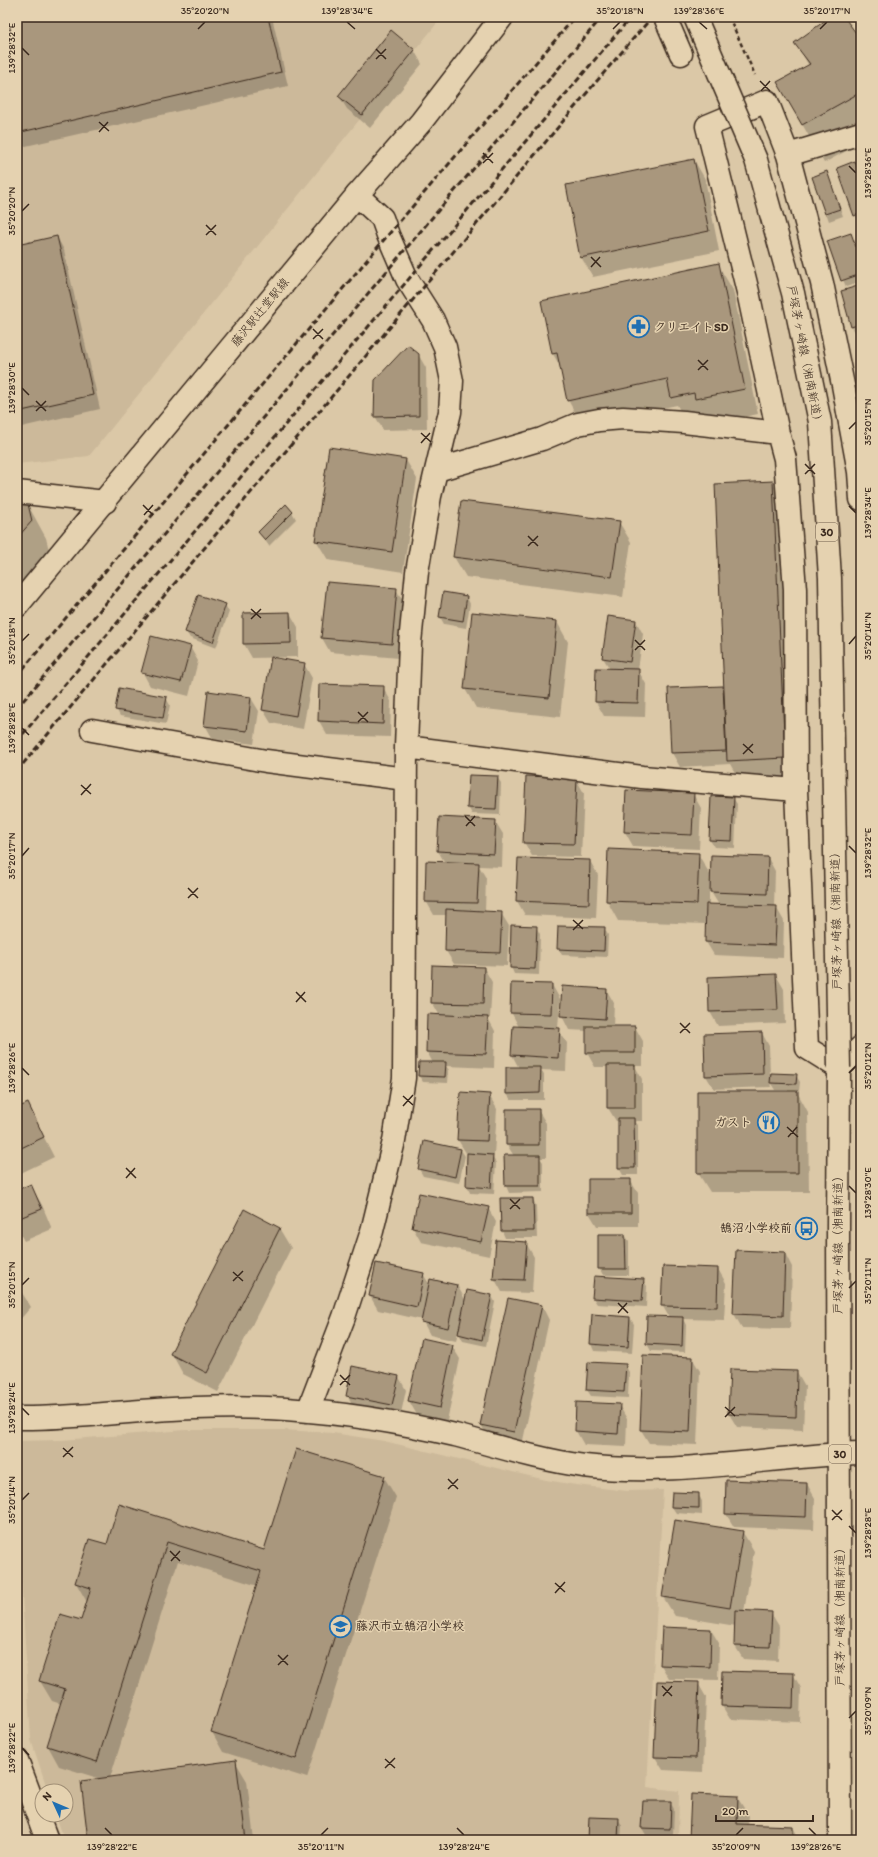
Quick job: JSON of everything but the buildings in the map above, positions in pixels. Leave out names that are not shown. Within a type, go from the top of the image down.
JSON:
[{"type":"street","name":"藤沢駅辻堂駅線","points":[[17,606],[105,502],[357,195],[421,122],[502,17]]},
{"type":"street","points":[[665,17],[682,54]]},
{"type":"street","name":"戸塚茅ヶ崎線（湘南新道）","points":[[695,17],[756,160],[793,293],[820,422],[830,578],[840,1068],[838,1234],[840,1453],[840,1840]]},
{"type":"street","points":[[861,499],[860,472],[822,283],[788,155],[767,101],[707,126],[748,292],[778,433],[785,459],[795,589],[796,790],[807,1048],[840,1068],[861,1047]]},
{"type":"street","points":[[788,155],[861,133]]},
{"type":"street","points":[[308,1411],[344,1317],[368,1246],[394,1141],[404,1078],[406,747],[410,643],[417,572],[430,496],[450,412],[452,381],[445,347],[434,320],[407,279],[382,218],[357,195]]},
{"type":"street","points":[[437,470],[542,439],[578,424],[599,420],[623,418],[684,422],[778,433]]},
{"type":"street","points":[[17,492],[105,502]]},
{"type":"street","points":[[92,730],[266,761],[406,779]]},
{"type":"street","points":[[406,747],[642,777],[796,790]]},
{"type":"street","points":[[17,1418],[47,1419],[196,1408],[308,1411],[378,1419],[452,1435],[552,1460],[583,1466],[628,1470],[689,1469],[840,1453],[861,1453]]},
{"type":"street","points":[[17,1760],[47,1840]]},
{"type":"path","points":[[729,17],[767,101]]},
{"type":"shaded area","points":[[17,17],[442,17],[89,456],[17,464]]},
{"type":"shaded area","name":"藤沢市立鵠沼小学校","points":[[185,1430],[284,1430],[333,1433],[384,1441],[546,1480],[627,1491],[663,1490],[647,1787],[679,1791],[678,1840],[64,1840],[59,1823],[74,1823],[74,1783],[45,1783],[31,1740],[17,1512],[17,1441],[62,1440]]},
{"type":"railway","points":[[17,676],[388,235],[575,17]]},
{"type":"railway","points":[[17,708],[602,17]]},
{"type":"railway","points":[[17,741],[631,17]]},
{"type":"railway","points":[[17,771],[652,17]]},
{"type":"place","name":"クリエイトSD","points":[[639,327]]},
{"type":"place","name":"ガスト","points":[[768,1122]]},
{"type":"place","name":"鵠沼小学校前","points":[[807,1228]]},
{"type":"place","name":"藤沢市立鵠沼小学校","points":[[340,1626]]}]
